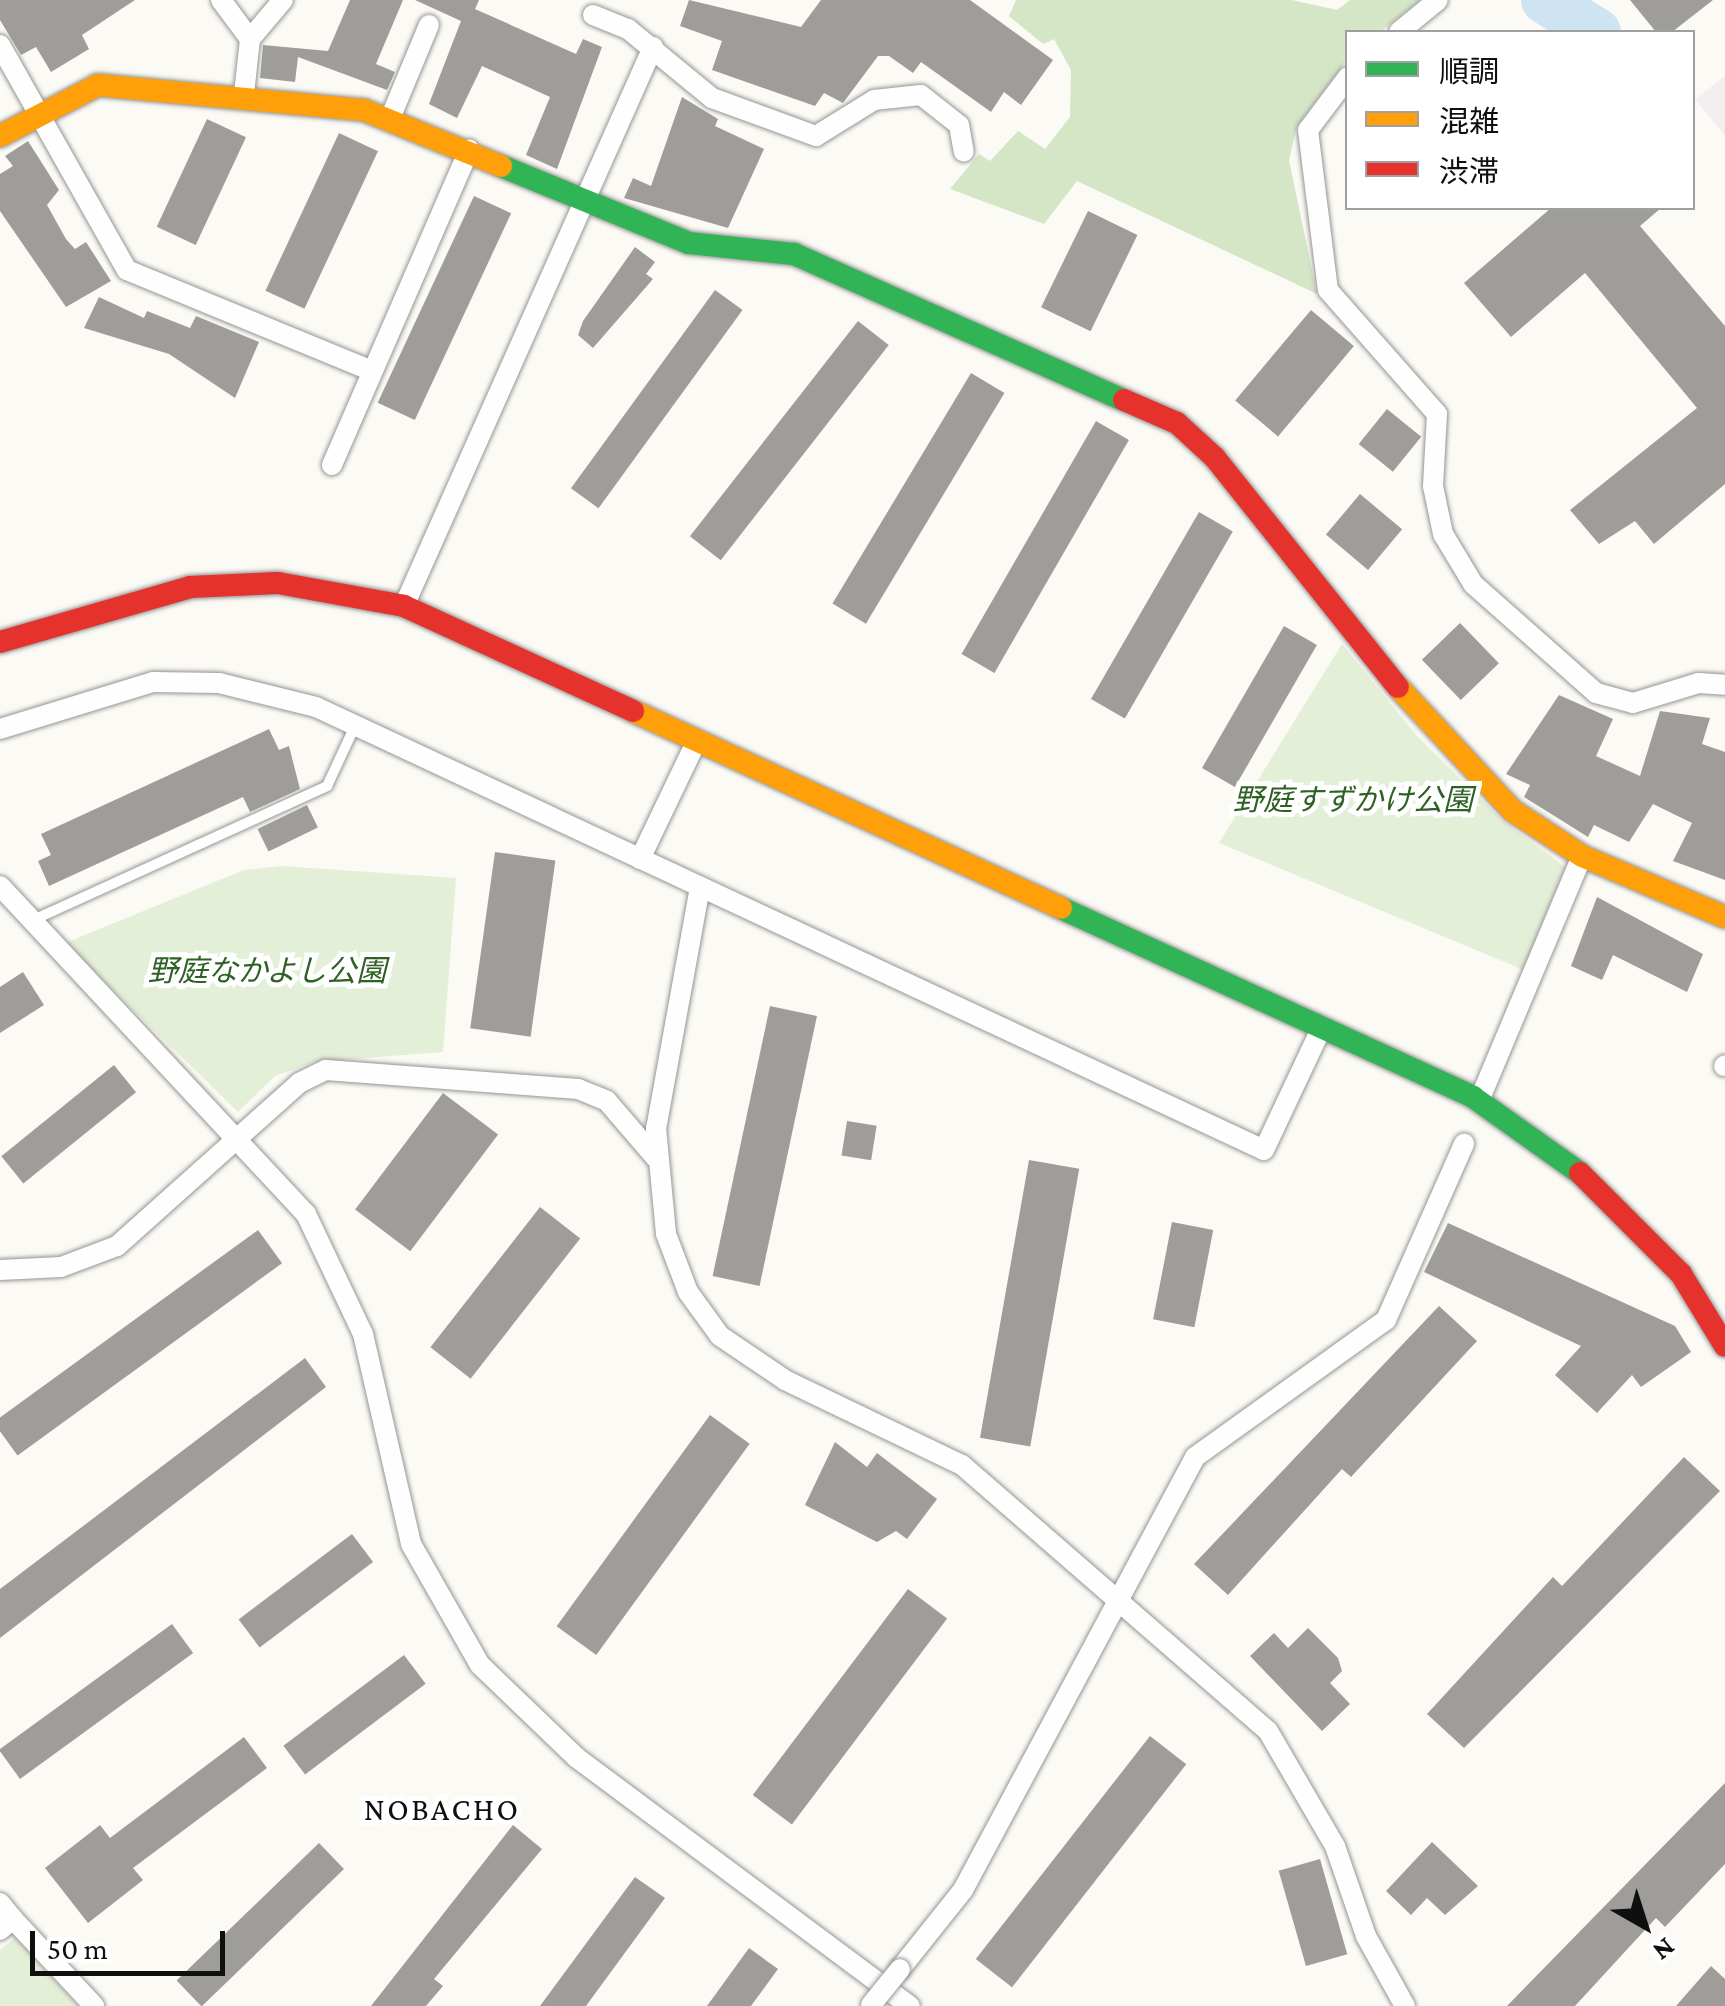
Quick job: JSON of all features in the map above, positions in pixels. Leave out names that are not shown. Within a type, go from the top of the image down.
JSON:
[{"type":"street","points":[[221,0],[250,39]]},
{"type":"street","points":[[244,94],[250,39],[283,0]]},
{"type":"street","points":[[1402,30],[1436,1]]},
{"type":"street","points":[[593,16],[653,47],[712,98],[816,136],[874,100],[921,96],[959,125],[964,152]]},
{"type":"street","points":[[389,121],[430,26]]},
{"type":"street","points":[[0,45],[127,270],[370,370]]},
{"type":"street","points":[[404,606],[653,47]]},
{"type":"street","points":[[1345,80],[1308,130],[1328,290],[1437,414],[1433,486],[1443,534],[1473,584],[1596,694],[1633,702],[1699,682],[1725,685]]},
{"type":"street","points":[[0,136],[38,112],[98,86],[244,94],[389,121],[469,150],[689,243],[794,254],[1176,423],[1216,458],[1436,734],[1513,811],[1582,856],[1725,918]]},
{"type":"street","points":[[332,465],[370,370],[469,150]]},
{"type":"street","points":[[0,642],[97,606],[190,586],[278,583],[404,606],[1479,1101],[1614,1197],[1680,1274],[1725,1346]]},
{"type":"street","points":[[0,729],[90,694],[152,682],[268,691],[355,725],[1264,1150],[1322,1027]]},
{"type":"street","points":[[640,859],[697,740]]},
{"type":"street","points":[[1479,1101],[1582,856]]},
{"type":"street","points":[[0,886],[28,922],[238,1135],[306,1214],[343,1280],[411,1544],[480,1665],[578,1758],[910,2006]]},
{"type":"street","points":[[700,887],[659,1084],[656,1158],[666,1234],[688,1292],[720,1336],[785,1380],[962,1465],[1268,1730],[1335,1846],[1373,1952],[1406,2006]]},
{"type":"street","points":[[0,1270],[61,1268],[117,1246],[299,1083],[344,1067],[578,1089],[608,1101],[656,1158]]},
{"type":"street","points":[[871,2006],[962,1890],[1113,1596],[1195,1458],[1386,1320],[1464,1144]]},
{"type":"street","points":[[4,1918],[94,2006]]},
{"type":"lane","points":[[28,922],[327,786],[355,725]]},
{"type":"shaded area","points":[[1725,76],[1725,136],[1695,99]]},
{"type":"green space","points":[[1016,0],[1292,0],[1337,10],[1350,0],[1420,0],[1382,30],[1345,30],[1345,63],[1297,126],[1289,160],[1317,294],[1077,181],[1044,224],[950,189],[979,154],[990,161],[1018,131],[1045,149],[1070,117],[1071,70],[1054,39],[1043,44],[1009,16]]},
{"type":"green space","name":"野庭すずかけ公園","points":[[1342,644],[1417,736],[1503,821],[1565,867],[1524,970],[1219,843]]},
{"type":"green space","name":"野庭なかよし公園","points":[[281,866],[456,878],[443,1052],[314,1062],[275,1076],[238,1112],[65,943],[244,870]]},
{"type":"green space","points":[[15,1938],[78,2006],[0,2006],[0,1950]]},
{"type":"building","points":[[0,0],[135,0],[82,35],[89,49],[51,72],[36,47],[21,55],[0,20]]},
{"type":"building","points":[[350,0],[403,0],[376,64],[395,72],[387,90],[298,57],[295,82],[260,78],[263,45],[328,51]]},
{"type":"building","points":[[415,0],[479,0],[475,9],[576,54],[583,39],[602,47],[557,169],[526,155],[550,97],[482,66],[457,118],[429,104],[461,21]]},
{"type":"building","points":[[689,0],[801,27],[821,0],[970,0],[1053,60],[1021,105],[1004,92],[991,112],[921,62],[913,73],[889,56],[878,56],[843,103],[824,93],[815,106],[712,70],[722,41],[680,26]]},
{"type":"building","points":[[1630,0],[1713,0],[1675,30],[1654,30]]},
{"type":"building","points":[[682,97],[718,119],[715,126],[764,149],[728,228],[624,198],[633,178],[651,186]]},
{"type":"building","points":[[207,119],[246,137],[196,245],[157,227]]},
{"type":"building","points":[[339,133],[378,151],[304,309],[265,291]]},
{"type":"building","points":[[28,141],[59,190],[47,205],[66,239],[75,249],[86,242],[111,281],[66,307],[0,211],[0,174],[13,166],[5,156]]},
{"type":"building","points":[[474,196],[511,213],[415,420],[378,403]]},
{"type":"building","points":[[1549,210],[1659,210],[1640,226],[1725,326],[1725,484],[1654,544],[1635,521],[1599,544],[1570,510],[1697,408],[1585,273],[1511,337],[1464,283]]},
{"type":"building","points":[[1088,211],[1137,235],[1091,331],[1041,307]]},
{"type":"building","points":[[635,247],[655,262],[646,274],[653,279],[593,348],[578,335],[583,321]]},
{"type":"building","points":[[715,290],[743,310],[598,508],[571,488]]},
{"type":"building","points":[[99,297],[144,318],[147,311],[190,328],[196,316],[259,342],[235,398],[169,354],[84,328]]},
{"type":"building","points":[[1311,310],[1354,346],[1278,436],[1235,400]]},
{"type":"building","points":[[858,321],[889,345],[721,560],[690,536]]},
{"type":"building","points":[[971,373],[1004,393],[866,624],[832,604]]},
{"type":"building","points":[[1387,409],[1421,437],[1393,472],[1359,444]]},
{"type":"building","points":[[1096,421],[1129,440],[994,673],[962,654]]},
{"type":"building","points":[[1360,494],[1402,529],[1368,570],[1326,535]]},
{"type":"building","points":[[1199,512],[1233,532],[1125,719],[1091,699]]},
{"type":"building","points":[[1460,623],[1499,663],[1461,700],[1422,660]]},
{"type":"building","points":[[1284,626],[1317,645],[1235,787],[1202,768]]},
{"type":"building","points":[[1559,695],[1613,719],[1596,756],[1640,776],[1660,711],[1710,718],[1702,744],[1725,752],[1725,880],[1673,861],[1692,823],[1653,804],[1629,842],[1594,825],[1588,837],[1524,797],[1530,785],[1506,774]]},
{"type":"building","points":[[269,729],[279,750],[289,746],[300,789],[250,812],[243,797],[49,886],[38,861],[51,855],[41,834]]},
{"type":"building","points":[[307,805],[318,827],[269,852],[258,829]]},
{"type":"building","points":[[495,852],[555,860],[531,1037],[470,1028]]},
{"type":"building","points":[[1597,897],[1703,954],[1687,992],[1613,955],[1602,980],[1571,966]]},
{"type":"building","points":[[23,972],[44,1005],[0,1033],[0,987]]},
{"type":"building","points":[[770,1006],[817,1016],[760,1286],[713,1276]]},
{"type":"building","points":[[114,1065],[136,1092],[23,1183],[1,1156]]},
{"type":"building","points":[[443,1093],[498,1135],[410,1251],[355,1210]]},
{"type":"building","points":[[847,1121],[877,1126],[871,1160],[842,1156]]},
{"type":"building","points":[[1029,1160],[1079,1169],[1030,1447],[980,1438]]},
{"type":"building","points":[[540,1207],[580,1238],[471,1379],[430,1347]]},
{"type":"building","points":[[1172,1222],[1213,1230],[1194,1327],[1153,1319]]},
{"type":"building","points":[[1448,1223],[1675,1326],[1691,1352],[1641,1387],[1632,1375],[1597,1413],[1555,1375],[1581,1346],[1424,1272]]},
{"type":"building","points":[[258,1230],[282,1263],[18,1455],[0,1431],[0,1417]]},
{"type":"building","points":[[1439,1306],[1477,1341],[1351,1477],[1342,1469],[1228,1595],[1194,1564]]},
{"type":"building","points":[[305,1358],[326,1387],[0,1638],[0,1589]]},
{"type":"building","points":[[710,1415],[750,1444],[596,1655],[557,1626]]},
{"type":"building","points":[[835,1442],[867,1467],[877,1453],[937,1499],[907,1539],[896,1531],[877,1542],[805,1505]]},
{"type":"building","points":[[1684,1457],[1720,1491],[1464,1748],[1427,1714],[1553,1577],[1562,1586]]},
{"type":"building","points":[[352,1534],[373,1562],[260,1647],[239,1619]]},
{"type":"building","points":[[908,1589],[947,1618],[792,1825],[753,1795]]},
{"type":"building","points":[[172,1624],[193,1653],[20,1779],[0,1749]]},
{"type":"building","points":[[1308,1628],[1338,1658],[1342,1671],[1330,1683],[1350,1704],[1322,1731],[1250,1656],[1274,1633],[1288,1648]]},
{"type":"building","points":[[404,1655],[426,1684],[305,1775],[283,1746]]},
{"type":"building","points":[[1150,1736],[1186,1764],[1012,1987],[976,1959]]},
{"type":"building","points":[[244,1737],[267,1768],[133,1868],[143,1880],[88,1923],[45,1868],[100,1825],[110,1838]]},
{"type":"building","points":[[1725,1783],[1725,1864],[1665,1927],[1656,1918],[1575,2006],[1507,2006]]},
{"type":"building","points":[[513,1825],[542,1849],[434,1979],[443,1986],[426,2006],[371,2006]]},
{"type":"building","points":[[1432,1842],[1478,1886],[1445,1915],[1427,1898],[1411,1915],[1386,1891]]},
{"type":"building","points":[[319,1843],[344,1869],[202,2006],[177,1981]]},
{"type":"building","points":[[1320,1859],[1347,1954],[1306,1966],[1279,1871]]},
{"type":"building","points":[[635,1877],[665,1898],[586,2006],[540,2006]]},
{"type":"building","points":[[749,1948],[778,1969],[751,2006],[707,2006]]},
{"type":"building","points":[[1711,1966],[1725,1979],[1725,2006],[1676,2006]]},
{"type":"waterway","points":[[1545,0],[1594,30]]},
{"type":"traffic: fast","points":[[501,166],[689,243],[794,254],[1124,400]]},
{"type":"traffic: fast","points":[[1061,908],[1473,1097],[1580,1173]]},
{"type":"traffic: slow","points":[[0,136],[98,85],[364,110],[501,166]]},
{"type":"traffic: slow","points":[[1398,687],[1513,811],[1582,856],[1725,917]]},
{"type":"traffic: slow","points":[[633,711],[1061,908]]},
{"type":"traffic: jam","points":[[1124,400],[1177,423],[1215,458],[1398,687]]},
{"type":"traffic: jam","points":[[0,642],[190,587],[278,583],[404,606],[633,711]]},
{"type":"traffic: jam","points":[[1580,1173],[1681,1274],[1725,1346]]},
{"type":"district","name":"NOBACHO","points":[[442,1809]]}]
